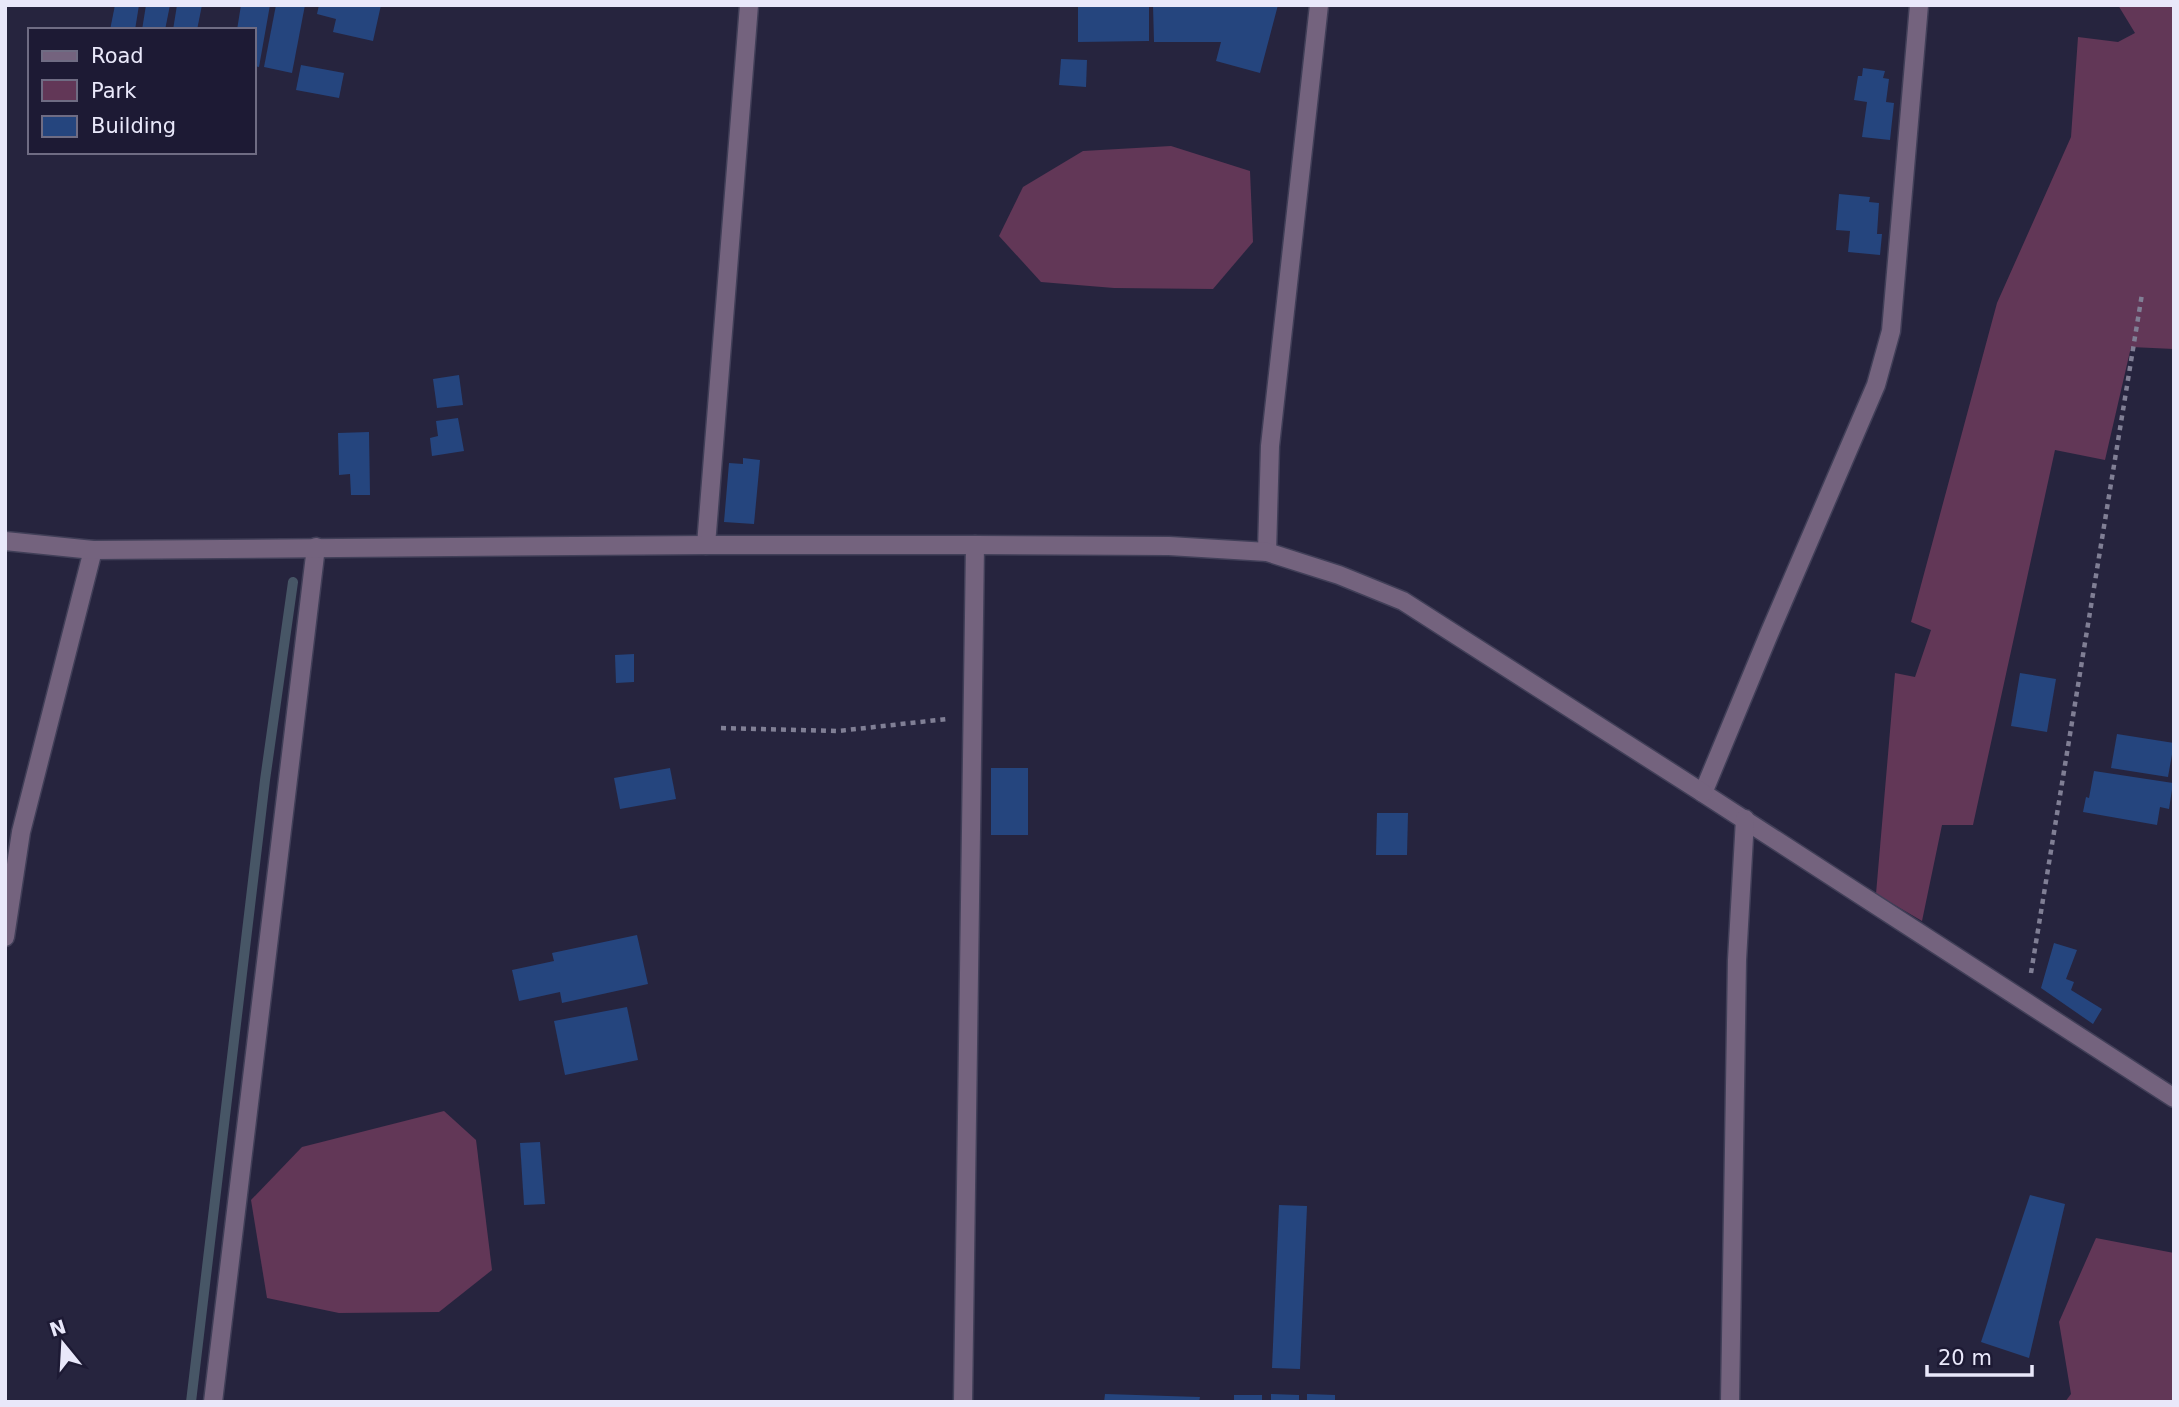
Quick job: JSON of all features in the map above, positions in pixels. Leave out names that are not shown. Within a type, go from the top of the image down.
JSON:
[{"type":"street","points":[[706,545],[749,5]]},
{"type":"street","points":[[1267,552],[1270,446],[1319,5]]},
{"type":"street","points":[[1703,793],[1876,385],[1891,331],[1919,5]]},
{"type":"street","points":[[5,541],[93,550],[975,545],[1169,546],[1267,552],[1339,575],[1403,601],[2174,1098]]},
{"type":"street","points":[[963,1402],[975,545]]},
{"type":"street","points":[[213,1402],[316,548]]},
{"type":"street","points":[[5,937],[21,832],[93,550]]},
{"type":"street","points":[[1730,1402],[1737,960],[1745,819]]},
{"type":"path","points":[[2026,1001],[2142,294]]},
{"type":"path","points":[[721,728],[838,731],[973,716]]},
{"type":"green space","points":[[2118,5],[2174,7],[2174,349],[2131,347],[2105,460],[2055,450],[1973,825],[1942,825],[1922,921],[1876,894],[1895,673],[1915,677],[1931,630],[1911,622],[1997,303],[2071,137],[2078,37],[2118,42],[2135,33]]},
{"type":"green space","points":[[1171,146],[1250,171],[1253,242],[1213,289],[1114,288],[1041,282],[999,236],[1023,187],[1083,151]]},
{"type":"green space","points":[[444,1111],[476,1140],[492,1270],[439,1312],[339,1313],[267,1298],[251,1200],[302,1147]]},
{"type":"green space","points":[[2096,1238],[2174,1253],[2174,1402],[2065,1402],[2071,1394],[2059,1322]]},
{"type":"building","points":[[115,5],[139,5],[135,28],[110,28]]},
{"type":"building","points":[[146,5],[170,5],[165,28],[142,28]]},
{"type":"building","points":[[177,5],[202,5],[197,28],[173,28]]},
{"type":"building","points":[[241,5],[270,5],[259,67],[256,66],[256,28],[237,28]]},
{"type":"building","points":[[276,5],[305,5],[292,73],[264,67]]},
{"type":"building","points":[[319,5],[381,5],[373,41],[333,32],[336,19],[317,14]]},
{"type":"building","points":[[1078,5],[1149,5],[1149,41],[1078,42]]},
{"type":"building","points":[[1153,5],[1278,5],[1260,73],[1216,61],[1221,42],[1154,42]]},
{"type":"building","points":[[1061,59],[1087,60],[1086,87],[1059,85]]},
{"type":"building","points":[[301,65],[344,73],[339,98],[296,90]]},
{"type":"building","points":[[1863,68],[1885,71],[1883,78],[1889,79],[1886,102],[1894,103],[1890,140],[1862,137],[1867,102],[1854,100],[1858,76],[1862,76]]},
{"type":"building","points":[[1839,194],[1870,197],[1869,202],[1879,203],[1877,234],[1882,234],[1880,255],[1848,252],[1850,231],[1836,230]]},
{"type":"building","points":[[459,375],[463,405],[437,408],[433,379]]},
{"type":"building","points":[[458,418],[464,451],[432,456],[430,438],[438,436],[436,421]]},
{"type":"building","points":[[369,432],[370,495],[351,495],[350,474],[339,475],[338,433]]},
{"type":"building","points":[[743,458],[760,460],[754,524],[724,522],[729,463],[743,464]]},
{"type":"building","points":[[634,654],[634,682],[616,683],[615,655]]},
{"type":"building","points":[[2020,673],[2056,679],[2047,732],[2011,726]]},
{"type":"building","points":[[2117,734],[2174,743],[2168,777],[2111,768]]},
{"type":"building","points":[[670,768],[676,799],[620,809],[614,778]]},
{"type":"building","points":[[991,768],[1028,768],[1028,835],[991,835]]},
{"type":"building","points":[[2094,771],[2173,783],[2169,809],[2160,807],[2157,825],[2083,812],[2086,797],[2089,798]]},
{"type":"building","points":[[1377,813],[1408,813],[1407,855],[1376,855]]},
{"type":"building","points":[[637,935],[648,984],[562,1003],[560,992],[519,1001],[512,970],[554,961],[552,953]]},
{"type":"building","points":[[2054,943],[2077,950],[2066,979],[2074,982],[2071,990],[2102,1009],[2093,1024],[2041,988]]},
{"type":"building","points":[[627,1007],[638,1060],[565,1075],[554,1021]]},
{"type":"building","points":[[540,1142],[545,1204],[524,1205],[520,1143]]},
{"type":"building","points":[[2030,1195],[2065,1204],[2029,1358],[1981,1342]]},
{"type":"building","points":[[1279,1205],[1307,1206],[1300,1369],[1272,1368]]},
{"type":"building","points":[[1105,1394],[1200,1397],[1199,1402],[1104,1402]]},
{"type":"building","points":[[1271,1394],[1299,1395],[1299,1402],[1271,1402]]},
{"type":"building","points":[[1307,1394],[1335,1395],[1335,1402],[1307,1402]]},
{"type":"building","points":[[1234,1395],[1262,1395],[1262,1402],[1234,1402]]},
{"type":"waterway","points":[[191,1402],[265,780],[293,582]]}]
